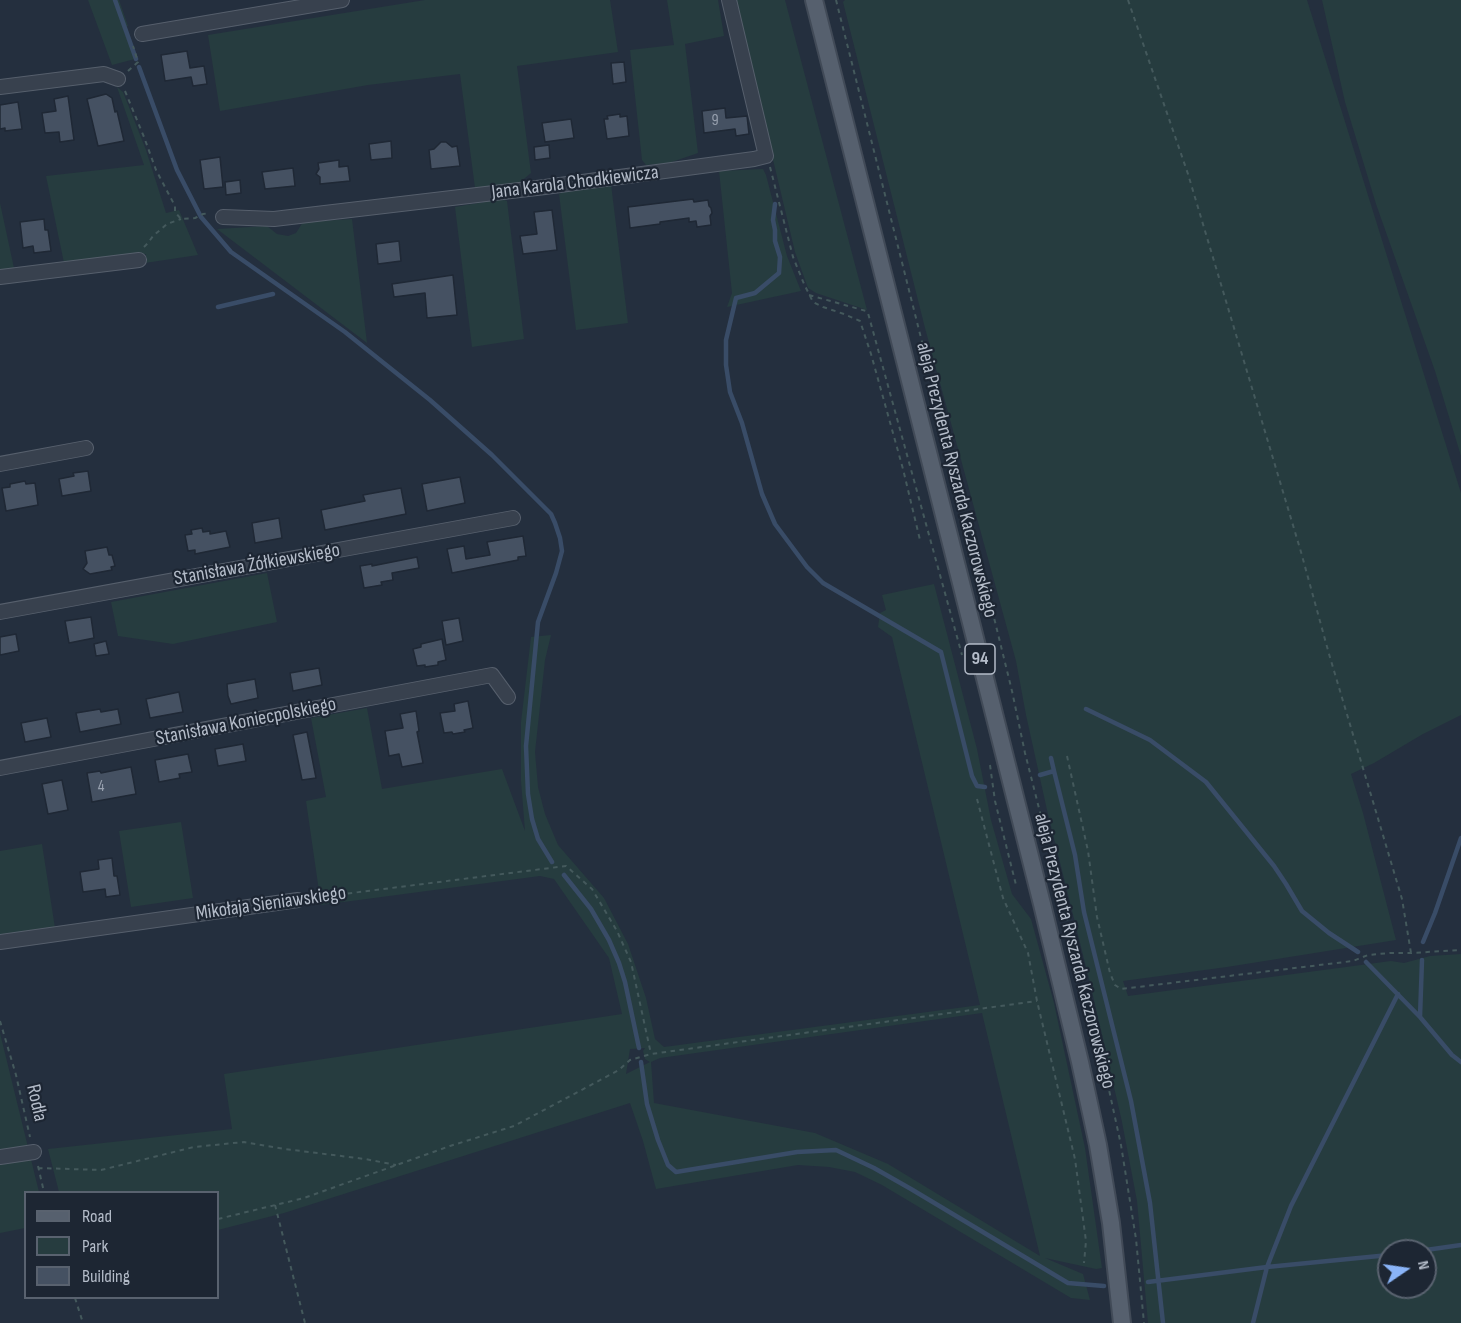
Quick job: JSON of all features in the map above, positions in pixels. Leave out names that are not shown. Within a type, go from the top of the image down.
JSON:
[{"type":"main road","name":"aleja Prezydenta Ryszarda Kaczorowskiego","points":[[814,0],[1080,1062],[1098,1145],[1111,1222],[1122,1323]]},
{"type":"street","points":[[142,34],[342,0]]},
{"type":"street","points":[[729,0],[766,156]]},
{"type":"street","points":[[0,87],[104,74],[118,80]]},
{"type":"street","name":"Jana Karola Chodkiewicza","points":[[223,217],[274,219],[544,187],[766,156]]},
{"type":"street","points":[[0,277],[139,260]]},
{"type":"street","points":[[0,464],[86,448]]},
{"type":"street","name":"Stanisława Żółkiewskiego","points":[[0,612],[513,518]]},
{"type":"street","name":"Stanisława Koniecpolskiego","points":[[0,768],[492,675],[508,697]]},
{"type":"street","name":"Mikołaja Sieniawskiego","points":[[0,942],[298,900]]},
{"type":"street","points":[[0,1157],[34,1152]]},
{"type":"path","points":[[836,0],[961,497],[973,532],[1025,753],[1101,1053],[1121,1145],[1136,1239],[1144,1323]]},
{"type":"path","points":[[1128,0],[1188,174],[1301,552],[1402,899],[1411,953]]},
{"type":"path","points":[[118,80],[132,107],[156,170],[175,206],[175,212],[181,219]]},
{"type":"path","points":[[766,156],[793,257],[809,295],[813,302],[860,321],[921,540]]},
{"type":"path","points":[[139,260],[141,250],[167,224],[181,219],[196,218],[203,214]]},
{"type":"path","points":[[809,295],[868,313],[964,662]]},
{"type":"path","points":[[988,756],[995,801],[1016,885]]},
{"type":"path","points":[[1067,756],[1088,851],[1096,917],[1110,973],[1115,985],[1121,989],[1353,960],[1368,955],[1461,950]]},
{"type":"path","points":[[978,800],[1003,898],[1028,953],[1037,1001],[1075,1159],[1086,1241],[1084,1263]]},
{"type":"path","name":"Mikołaja Sieniawskiego","points":[[298,900],[566,866],[592,889],[617,931],[631,962],[651,1054]]},
{"type":"path","points":[[219,1219],[304,1198],[514,1126],[619,1070],[630,1060],[651,1054],[1037,1001]]},
{"type":"path","name":"Rodła","points":[[0,1021],[16,1075],[44,1191]]},
{"type":"path","points":[[38,1168],[101,1170],[194,1148],[244,1142],[397,1165]]},
{"type":"path","points":[[275,1205],[305,1323]]},
{"type":"path","points":[[75,1299],[83,1323]]},
{"type":"green space","points":[[88,0],[119,0],[128,26],[123,28],[135,59],[112,65]]},
{"type":"green space","points":[[425,0],[610,0],[618,52],[517,66],[531,173],[519,183],[475,188],[460,74],[368,85],[220,111],[208,35]]},
{"type":"green space","points":[[667,0],[718,0],[724,36],[685,44],[698,153],[669,163],[646,165],[642,160],[630,50],[674,45]]},
{"type":"green space","points":[[735,0],[785,0],[867,310],[816,293],[808,288],[795,252]]},
{"type":"green space","points":[[845,0],[1307,0],[1461,493],[1461,715],[1351,774],[1396,940],[1123,981],[1128,996],[1391,961],[1404,963],[1430,956],[1461,954],[1461,1323],[1148,1323],[1137,1201],[1122,1122],[1047,810],[1016,661],[925,328],[843,2]]},
{"type":"green space","points":[[1322,0],[1461,0],[1461,456],[1435,371],[1376,204],[1345,102]]},
{"type":"green space","points":[[117,87],[123,92],[146,150],[166,213],[179,210],[198,255],[145,263],[146,254],[64,263],[46,176],[144,165]]},
{"type":"green space","points":[[763,169],[787,256],[801,291],[727,307],[732,293],[719,171]]},
{"type":"green space","points":[[611,184],[628,323],[576,330],[559,194],[564,191]]},
{"type":"green space","points":[[502,199],[507,201],[524,339],[472,347],[455,207]]},
{"type":"green space","points":[[0,203],[14,268],[15,272],[0,272]]},
{"type":"green space","points":[[352,219],[367,343],[217,229],[267,226],[277,234],[288,236],[296,233],[303,222]]},
{"type":"green space","points":[[267,573],[277,622],[173,644],[118,636],[111,602]]},
{"type":"green space","points":[[934,584],[977,749],[991,820],[1012,894],[1031,919],[1054,1003],[1085,1148],[1102,1268],[1096,1269],[1045,1258],[1083,1274],[1090,1300],[1071,1298],[882,1185],[855,1172],[798,1165],[656,1189],[630,1103],[284,1213],[219,1230],[219,1191],[59,1191],[48,1149],[232,1129],[224,1074],[622,1014],[609,958],[554,879],[540,876],[321,905],[306,801],[326,797],[311,718],[367,708],[382,789],[502,769],[525,831],[521,781],[521,722],[531,637],[551,635],[545,660],[535,752],[538,787],[545,814],[558,845],[604,898],[628,944],[646,998],[655,1039],[664,1047],[980,1005],[892,637],[878,627],[880,613],[886,610],[882,595]],"holes":[[[982,1013],[1040,1256],[888,1164],[815,1133],[654,1103],[651,1062],[660,1058]],[[645,1048],[643,1051],[645,1059],[650,1062],[626,1074],[630,1049]]]},
{"type":"green space","points":[[181,822],[193,898],[131,907],[119,831]]},
{"type":"green space","points":[[42,844],[55,928],[0,936],[0,851]]},
{"type":"green space","points":[[0,1033],[39,1191],[24,1191],[24,1228],[0,1233]]},
{"type":"building","points":[[187,51],[190,68],[204,66],[207,84],[193,86],[191,77],[165,81],[161,55]]},
{"type":"building","points":[[624,62],[626,82],[613,84],[611,63]]},
{"type":"building","points":[[106,94],[112,98],[115,112],[117,111],[124,141],[98,146],[87,99]]},
{"type":"building","points":[[68,96],[74,140],[60,142],[59,132],[45,133],[42,113],[56,111],[54,99]]},
{"type":"building","points":[[18,102],[22,129],[5,131],[5,128],[0,129],[0,105]]},
{"type":"building","points":[[725,108],[726,118],[747,116],[749,134],[736,136],[735,129],[704,133],[702,111]]},
{"type":"building","points":[[620,114],[620,117],[627,116],[629,136],[607,139],[604,119],[608,119],[607,116]]},
{"type":"building","points":[[571,119],[574,138],[545,142],[542,123]]},
{"type":"building","points":[[391,141],[392,158],[371,160],[369,144]]},
{"type":"building","points":[[441,142],[446,142],[452,147],[457,146],[460,166],[431,169],[429,150],[434,149]]},
{"type":"building","points":[[549,145],[550,158],[535,160],[534,147]]},
{"type":"building","points":[[220,157],[223,187],[204,189],[200,160]]},
{"type":"building","points":[[339,160],[339,167],[348,166],[350,181],[320,184],[320,177],[316,174],[319,169],[318,163]]},
{"type":"building","points":[[293,168],[295,186],[265,189],[262,172]]},
{"type":"building","points":[[240,180],[241,193],[226,195],[225,182]]},
{"type":"building","points":[[693,199],[694,202],[708,200],[712,213],[711,225],[697,227],[696,221],[689,222],[689,218],[630,228],[628,207]]},
{"type":"building","points":[[552,210],[557,250],[523,254],[520,236],[537,234],[534,212]]},
{"type":"building","points":[[44,219],[51,251],[34,253],[33,246],[23,248],[20,222]]},
{"type":"building","points":[[399,241],[401,261],[378,264],[376,244]]},
{"type":"building","points":[[453,275],[457,315],[427,318],[425,293],[394,297],[392,284]]},
{"type":"building","points":[[88,471],[91,491],[62,496],[59,479],[74,476],[73,473]]},
{"type":"building","points":[[460,477],[465,503],[427,511],[422,484]]},
{"type":"building","points":[[25,481],[26,484],[35,483],[38,505],[6,511],[2,488]]},
{"type":"building","points":[[401,488],[406,514],[325,530],[321,510],[365,501],[363,495]]},
{"type":"building","points":[[279,518],[282,538],[255,543],[252,523]]},
{"type":"building","points":[[202,528],[203,532],[210,531],[210,534],[226,531],[230,547],[195,554],[195,550],[188,551],[185,535],[192,534],[191,530]]},
{"type":"building","points":[[523,536],[526,556],[518,557],[518,560],[452,573],[447,549],[464,546],[466,559],[490,555],[487,542]]},
{"type":"building","points":[[107,547],[115,566],[111,567],[112,570],[90,574],[83,569],[87,563],[85,551]]},
{"type":"building","points":[[417,557],[419,568],[392,573],[393,580],[381,582],[382,585],[364,588],[360,566],[372,564],[372,566]]},
{"type":"building","points":[[91,617],[94,638],[69,643],[65,621]]},
{"type":"building","points":[[459,618],[463,641],[446,645],[442,621]]},
{"type":"building","points":[[16,634],[19,651],[0,655],[0,637]]},
{"type":"building","points":[[442,639],[446,660],[438,662],[438,665],[417,666],[413,649],[421,647],[421,644]]},
{"type":"building","points":[[106,641],[109,654],[96,656],[94,644]]},
{"type":"building","points":[[319,668],[322,685],[293,691],[290,673]]},
{"type":"building","points":[[255,679],[258,698],[231,704],[227,684]]},
{"type":"building","points":[[179,692],[183,712],[150,718],[146,699]]},
{"type":"building","points":[[468,701],[473,728],[464,730],[465,732],[444,733],[440,713],[455,711],[454,704]]},
{"type":"building","points":[[100,709],[101,712],[118,709],[121,724],[80,732],[76,713]]},
{"type":"building","points":[[416,711],[419,731],[417,732],[423,763],[402,767],[399,754],[389,756],[385,731],[403,728],[400,714]]},
{"type":"building","points":[[47,718],[51,737],[25,742],[21,723]]},
{"type":"building","points":[[307,732],[316,778],[302,780],[293,735]]},
{"type":"building","points":[[243,744],[246,761],[218,766],[215,749]]},
{"type":"building","points":[[188,754],[192,772],[179,774],[180,778],[159,782],[155,760]]},
{"type":"building","points":[[131,767],[136,794],[92,802],[87,773],[100,771],[101,773]]},
{"type":"building","points":[[62,780],[68,810],[48,814],[42,784]]},
{"type":"building","points":[[112,858],[114,876],[117,876],[120,895],[106,897],[105,889],[83,892],[80,872],[99,869],[98,860]]},
{"type":"waterway","points":[[115,0],[136,59]]},
{"type":"waterway","points":[[139,67],[177,170],[201,217],[231,252],[345,332],[430,400],[492,455],[551,514],[562,551],[538,622],[526,746],[528,794],[532,819],[538,839],[552,862]]},
{"type":"waterway","points":[[775,204],[773,220],[775,241],[780,257],[779,273],[755,293],[736,298],[726,340],[726,365],[730,392],[742,423],[762,494],[775,524],[807,567],[823,583],[941,652],[972,776],[977,786],[985,787]]},
{"type":"waterway","points":[[218,307],[273,294]]},
{"type":"waterway","points":[[1086,709],[1150,740],[1206,782],[1274,866],[1302,911],[1329,933],[1358,952]]},
{"type":"waterway","points":[[1040,775],[1054,771],[1051,758]]},
{"type":"waterway","points":[[1054,771],[1075,855],[1084,912],[1131,1101],[1150,1203],[1163,1323]]},
{"type":"waterway","points":[[1423,942],[1461,838]]},
{"type":"waterway","points":[[564,875],[591,909],[619,963],[639,1048]]},
{"type":"waterway","points":[[1420,1017],[1422,960]]},
{"type":"waterway","points":[[1366,962],[1461,1062]]},
{"type":"waterway","points":[[1253,1323],[1267,1267],[1291,1206],[1398,994]]},
{"type":"waterway","points":[[641,1062],[647,1104],[658,1140],[668,1165],[676,1172],[797,1152],[836,1150],[911,1189],[1068,1283],[1104,1286]]},
{"type":"waterway","points":[[1437,1248],[1461,1245]]},
{"type":"waterway","points":[[1148,1282],[1377,1256]]}]
